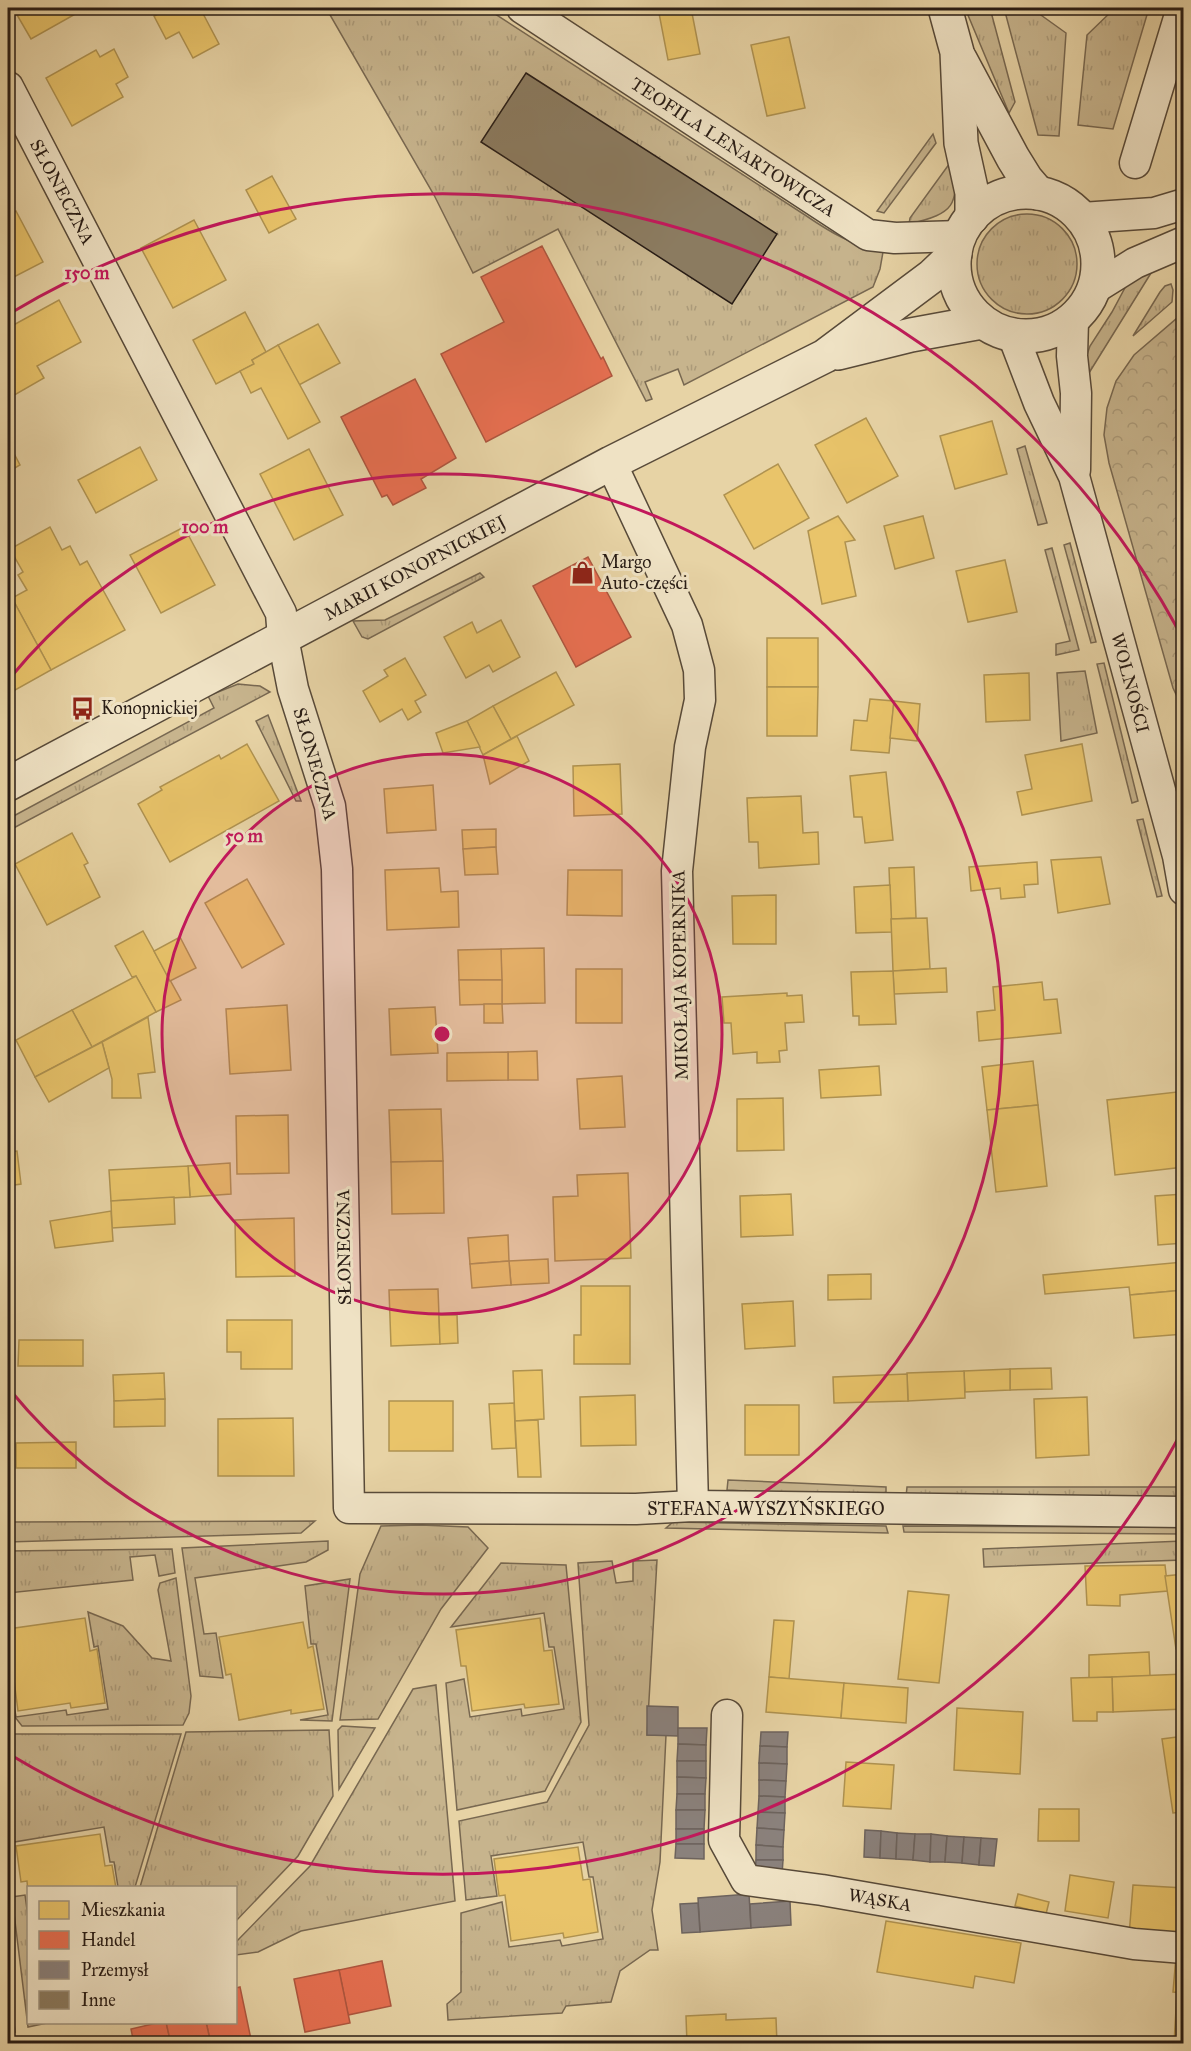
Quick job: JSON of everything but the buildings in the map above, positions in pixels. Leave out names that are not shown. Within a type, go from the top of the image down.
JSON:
[{"type":"street","name":"TEOFILA LENARTOWICZA","points":[[522,8],[868,235],[895,238],[962,236]]},
{"type":"street","points":[[945,8],[957,52],[1013,158],[1038,193]]},
{"type":"street","points":[[1135,163],[1182,8]]},
{"type":"street","points":[[825,356],[932,276],[962,236],[986,204],[1002,196],[1020,192],[1038,193],[1069,206],[1082,218],[1092,233],[1097,251],[1098,269],[1095,288],[1086,305],[1073,320],[1055,330],[1035,336],[1013,335],[995,329],[982,322],[968,306],[959,290],[954,272],[962,236],[972,193],[961,143],[957,52]]},
{"type":"street","name":"SŁONECZNA","points":[[8,87],[281,613],[283,638],[293,690],[330,806],[337,869],[349,1509]]},
{"type":"street","points":[[1082,218],[1154,213],[1184,204]]},
{"type":"street","points":[[1095,288],[1135,263],[1184,242]]},
{"type":"street","points":[[1073,320],[1072,356],[1076,393],[1074,476]]},
{"type":"street","points":[[825,356],[911,335],[982,322]]},
{"type":"street","points":[[1013,335],[1039,403],[1074,476]]},
{"type":"street","name":"MARII KONOPNICKIEJ","points":[[8,784],[611,463],[825,356]]},
{"type":"street","name":"MIKOŁAJA KOPERNIKA","points":[[611,463],[687,625],[699,670],[700,700],[690,747],[677,871],[693,1506]]},
{"type":"street","name":"WOLNOŚCI","points":[[1074,476],[1178,856],[1184,890]]},
{"type":"street","name":"STEFANA WYSZYŃSKIEGO","points":[[349,1509],[636,1509],[693,1506],[1184,1512]]},
{"type":"street","name":"WĄSKA","points":[[727,1715],[724,1840],[746,1880],[822,1890],[1134,1944],[1184,1948]]},
{"type":"green space","points":[[326,8],[486,8],[824,228],[851,242],[883,252],[873,287],[684,385],[678,369],[645,382],[652,399],[646,401],[558,229],[473,273],[434,195]]},
{"type":"green space","points":[[965,8],[990,8],[1015,102],[1009,113]]},
{"type":"green space","points":[[1004,8],[1031,8],[1066,33],[1059,136],[1038,135]]},
{"type":"green space","points":[[1115,8],[1149,8],[1113,129],[1078,125],[1087,35]]},
{"type":"green space","points":[[933,134],[936,143],[884,213],[877,211]]},
{"type":"green space","points":[[955,156],[955,185],[951,204],[938,215],[909,224],[910,218]]},
{"type":"green space","points":[[1027,214],[1046,218],[1062,229],[1073,245],[1077,264],[1073,283],[1062,299],[1046,310],[1027,314],[1008,310],[992,299],[981,283],[977,264],[981,245],[992,229],[1008,218]]},
{"type":"green space","points":[[1156,265],[1084,381],[1083,366],[1090,346],[1127,284]]},
{"type":"green space","points":[[1171,284],[1172,302],[1133,336],[1160,292],[1165,286]]},
{"type":"green space","points":[[1183,313],[1183,709],[1173,688],[1109,463],[1104,435],[1107,408],[1116,381],[1134,355]]},
{"type":"green space","points":[[1025,446],[1047,523],[1038,525],[1017,449]]},
{"type":"green space","points":[[1070,543],[1096,642],[1091,643],[1064,545]]},
{"type":"green space","points":[[1052,548],[1079,650],[1056,655],[1056,644],[1070,641],[1045,550]]},
{"type":"green space","points":[[480,573],[484,577],[368,639],[362,637],[353,621],[385,620]]},
{"type":"green space","points":[[1104,663],[1138,801],[1132,803],[1097,664]]},
{"type":"green space","points":[[1085,671],[1097,733],[1061,741],[1057,673]]},
{"type":"green space","points":[[238,684],[260,686],[270,692],[8,831],[8,819],[214,708],[208,696]]},
{"type":"green space","points":[[268,715],[301,801],[296,801],[256,721]]},
{"type":"green space","points":[[1143,819],[1162,896],[1157,897],[1137,820]]},
{"type":"green space","points":[[728,1480],[886,1487],[886,1498],[727,1490]]},
{"type":"green space","points":[[907,1487],[1184,1487],[1183,1498],[906,1497]]},
{"type":"green space","points":[[315,1521],[301,1533],[8,1542],[8,1522]]},
{"type":"green space","points":[[673,1522],[886,1526],[888,1533],[666,1528]]},
{"type":"green space","points":[[381,1526],[468,1527],[488,1548],[441,1609],[378,1719],[340,1720],[360,1574]]},
{"type":"green space","points":[[903,1526],[1183,1527],[1184,1534],[904,1532]]},
{"type":"green space","points":[[328,1541],[328,1550],[306,1562],[195,1578],[204,1634],[216,1633],[223,1678],[200,1676],[182,1548]]},
{"type":"green space","points":[[1183,1541],[1183,1560],[984,1567],[983,1549]]},
{"type":"green space","points":[[172,1549],[175,1573],[159,1576],[155,1555],[130,1557],[133,1580],[8,1593],[8,1551]]},
{"type":"green space","points":[[657,1560],[647,1735],[666,1735],[660,1862],[652,1910],[658,1950],[650,1950],[620,1971],[611,2002],[566,2006],[562,2013],[448,2020],[447,2004],[461,1992],[461,1913],[502,1902],[509,1947],[560,1940],[562,1946],[603,1939],[593,1877],[589,1877],[583,1842],[491,1856],[497,1896],[466,1900],[459,1821],[547,1802],[589,1725],[578,1563],[612,1561],[616,1583],[633,1581],[633,1561]]},
{"type":"green space","points":[[501,1563],[566,1565],[581,1722],[545,1791],[457,1810],[446,1683],[464,1679],[470,1717],[521,1709],[522,1716],[564,1709],[554,1647],[549,1647],[544,1613],[451,1627]]},
{"type":"green space","points":[[176,1578],[191,1696],[189,1713],[183,1725],[22,1726],[15,1717],[8,1723],[8,1683],[10,1683],[16,1717],[66,1710],[67,1715],[108,1709],[98,1646],[94,1647],[88,1612],[123,1626],[152,1658],[171,1661],[158,1590],[160,1583]]},
{"type":"green space","points":[[350,1579],[332,1721],[300,1720],[328,1715],[316,1644],[311,1644],[305,1586]]},
{"type":"green space","points":[[436,1685],[455,1901],[301,1931],[258,1952],[237,1955],[237,1941],[310,1866],[413,1689]]},
{"type":"green space","points":[[342,1726],[375,1728],[339,1789],[338,1730]]},
{"type":"green space","points":[[329,1730],[333,1796],[298,1856],[237,1920],[237,1886],[140,1886],[186,1732]]},
{"type":"green space","points":[[8,1734],[181,1734],[135,1886],[118,1886],[114,1862],[110,1862],[104,1827],[8,1843]]},
{"type":"green space","points":[[25,1895],[27,1910],[27,2019],[12,1897]]},
{"type":"green space","points":[[8,1966],[15,2032],[8,2033]]},
{"type":"place","name":"Margo Auto-części","points":[[583,572]]},
{"type":"place","name":"Konopnickiej","points":[[83,708]]}]
